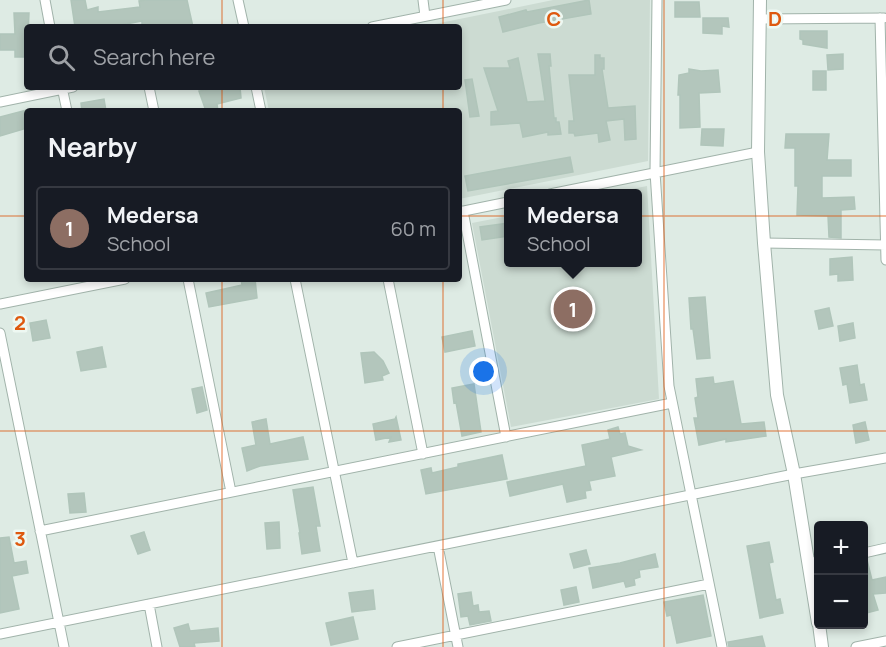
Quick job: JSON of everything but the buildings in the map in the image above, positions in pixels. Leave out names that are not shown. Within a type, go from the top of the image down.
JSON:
[{"type":"street","points":[[45,0],[49,24]]},
{"type":"street","points":[[238,0],[243,24]]},
{"type":"street","points":[[423,0],[425,16]]},
{"type":"street","points":[[386,24],[506,0]]},
{"type":"street","points":[[657,0],[656,172],[668,369],[672,404],[722,647]]},
{"type":"street","points":[[760,0],[758,152],[777,395],[814,562]]},
{"type":"street","points":[[760,19],[883,18],[886,260]]},
{"type":"street","points":[[0,102],[53,90]]},
{"type":"street","points":[[62,90],[66,108]]},
{"type":"street","points":[[150,90],[153,108]]},
{"type":"street","points":[[257,90],[260,108]]},
{"type":"street","points":[[574,189],[758,152]]},
{"type":"street","points":[[462,211],[504,203]]},
{"type":"street","points":[[462,216],[506,437]]},
{"type":"street","points":[[764,243],[886,245]]},
{"type":"street","points":[[0,304],[98,282]]},
{"type":"street","points":[[189,282],[231,492]]},
{"type":"street","points":[[296,282],[353,563]]},
{"type":"street","points":[[389,282],[423,454]]},
{"type":"street","points":[[0,333],[64,647]]},
{"type":"street","points":[[40,531],[672,404]]},
{"type":"street","points":[[0,634],[794,474],[886,458]]},
{"type":"street","points":[[438,546],[458,647]]},
{"type":"street","points":[[868,552],[886,548]]},
{"type":"street","points":[[397,647],[709,584]]},
{"type":"street","points":[[149,604],[157,647]]},
{"type":"street","points":[[820,629],[822,647]]},
{"type":"street","points":[[856,647],[886,641]]},
{"type":"shaded area","points":[[553,0],[650,0],[648,161],[462,198],[462,108],[268,108],[265,90],[462,90],[462,24],[435,24]]},
{"type":"shaded area","points":[[647,186],[659,399],[511,427],[472,223],[504,217],[504,267],[642,267],[642,189],[632,189]]},
{"type":"place","name":"Medersa","points":[[573,309]]}]
